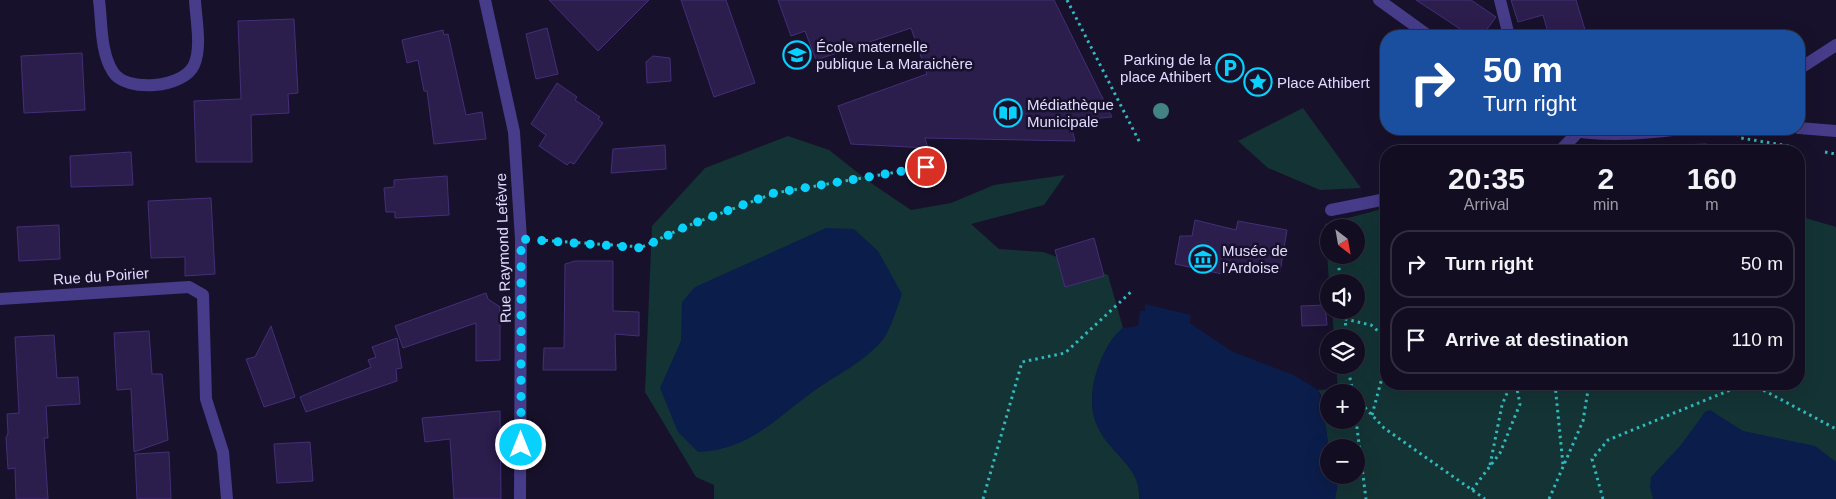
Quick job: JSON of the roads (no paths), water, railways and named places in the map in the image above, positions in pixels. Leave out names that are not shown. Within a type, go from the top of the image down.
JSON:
[{"type":"street","points":[[99,0],[106,57],[113,72],[122,82],[134,85],[174,82],[193,68],[198,55],[195,0]]},
{"type":"street","name":"Rue Raymond Lefèvre","points":[[485,0],[514,132],[521,239],[520,499]]},
{"type":"street","points":[[1378,0],[1420,30]]},
{"type":"street","points":[[1500,0],[1508,30]]},
{"type":"street","points":[[1805,64],[1836,45]]},
{"type":"street","points":[[1805,129],[1836,132]]},
{"type":"street","points":[[1566,145],[1575,135]]},
{"type":"street","points":[[1594,135],[1633,135]]},
{"type":"street","points":[[1331,210],[1380,200]]},
{"type":"street","name":"Rue du Poirier","points":[[0,299],[189,287],[203,295],[206,399],[223,452],[227,499]]},
{"type":"water","points":[[826,228],[854,229],[878,251],[902,294],[887,333],[881,342],[864,357],[759,432],[731,446],[698,452],[678,432],[660,388],[681,341],[682,302],[695,287]]},
{"type":"water","points":[[1145,304],[1191,315],[1190,323],[1233,352],[1294,375],[1318,390],[1320,396],[1320,429],[1326,429],[1328,439],[1320,439],[1320,484],[1338,484],[1335,499],[1139,499],[1138,483],[1131,470],[1101,433],[1094,417],[1092,397],[1097,371],[1107,348],[1123,328],[1138,326],[1140,311],[1145,311]]},
{"type":"water","points":[[1710,410],[1743,431],[1815,446],[1836,462],[1836,499],[1653,499],[1650,487],[1651,477],[1681,445],[1705,412]]},
{"type":"place","name":"École maternelle publique La Maraichère","points":[[797,55]]},
{"type":"place","name":"Parking de la place Athibert","points":[[1230,68]]},
{"type":"place","name":"Place Athibert","points":[[1258,82]]},
{"type":"place","name":"Médiathèque Municipale","points":[[1008,113]]},
{"type":"place","name":"Musée de l'Ardoise","points":[[1203,259]]}]
